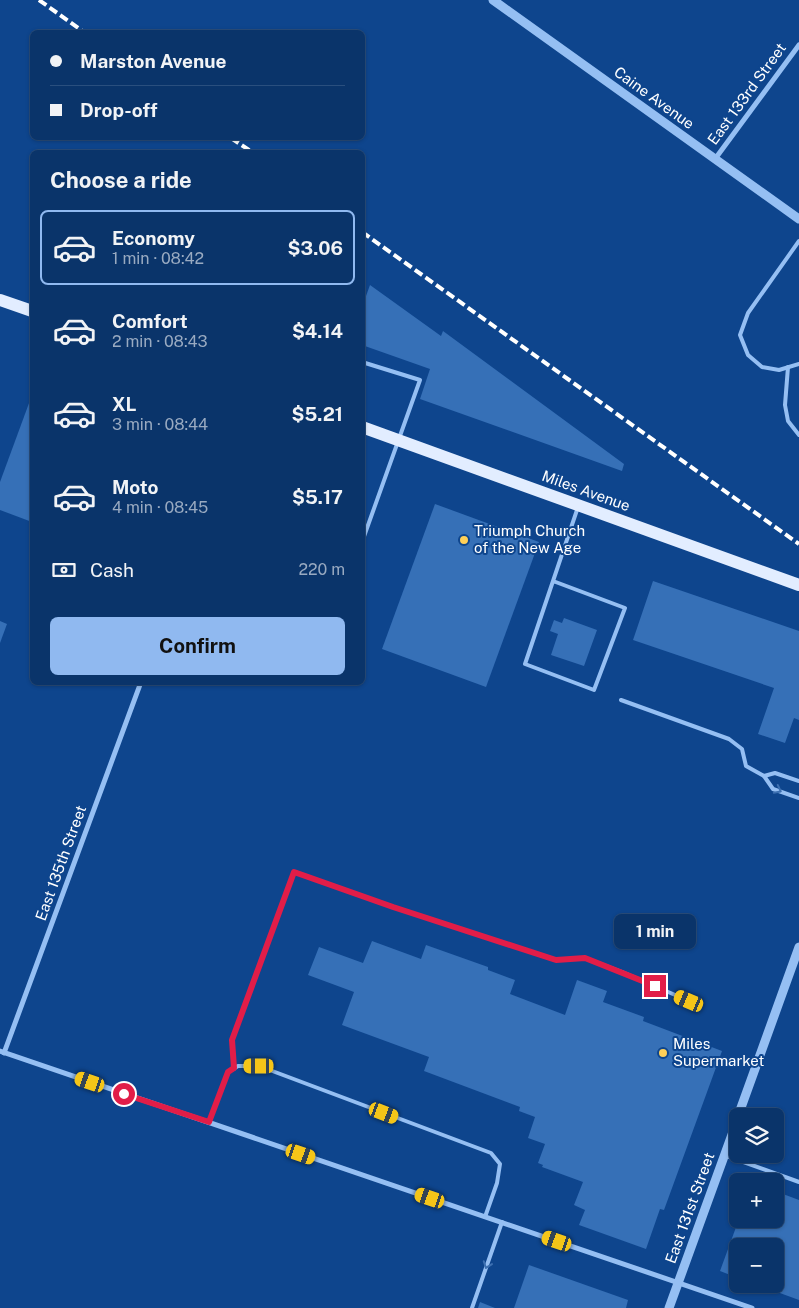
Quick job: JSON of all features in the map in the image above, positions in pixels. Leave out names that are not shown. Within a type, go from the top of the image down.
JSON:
[{"type":"main road","points":[[0,300],[30,310]]},
{"type":"main road","name":"Miles Avenue","points":[[365,427],[799,585]]},
{"type":"street","name":"Caine Avenue","points":[[493,0],[799,219]]},
{"type":"street","name":"East 133rd Street","points":[[715,159],[799,45]]},
{"type":"street","name":"East 135th Street","points":[[2,1052],[140,685]]},
{"type":"street","name":"East 131st Street","points":[[741,1108],[799,948]]},
{"type":"street","points":[[2,1052],[752,1308]]},
{"type":"street","name":"East 131st Street","points":[[669,1308],[729,1141]]},
{"type":"lane","points":[[799,241],[748,313],[740,335],[748,355],[762,367],[779,370],[799,364]]},
{"type":"lane","points":[[365,363],[420,380],[365,534]]},
{"type":"lane","points":[[788,367],[785,405],[788,421],[799,435]]},
{"type":"lane","points":[[553,581],[625,608],[594,690],[525,664],[553,581],[579,505]]},
{"type":"lane","points":[[621,700],[729,739],[742,749],[746,766],[764,776],[773,789],[799,798]]},
{"type":"lane","points":[[764,776],[775,773],[799,781]]},
{"type":"lane","points":[[234,1068],[232,1040],[294,872],[393,907],[556,960],[585,958],[689,1001]]},
{"type":"lane","points":[[209,1122],[228,1072],[238,1066],[259,1066],[491,1153],[500,1164],[497,1183],[485,1217]]},
{"type":"lane","points":[[724,1155],[799,1182]]},
{"type":"lane","points":[[472,1308],[502,1222]]},
{"type":"building","points":[[370,285],[441,336],[443,331],[624,464],[622,471],[420,399],[430,369],[365,346],[365,299]]},
{"type":"building","points":[[30,400],[30,521],[0,510],[0,482]]},
{"type":"building","points":[[435,504],[539,542],[486,687],[382,649]]},
{"type":"building","points":[[653,581],[799,631],[799,720],[794,718],[785,743],[758,734],[774,688],[633,640]]},
{"type":"building","points":[[564,618],[597,630],[584,666],[551,655],[558,634],[550,631],[554,620],[562,623]]},
{"type":"building","points":[[0,621],[7,624],[0,643]]},
{"type":"building","points":[[372,941],[421,959],[426,945],[488,967],[488,970],[515,980],[510,994],[565,1015],[577,980],[607,991],[603,1002],[644,1017],[643,1021],[722,1051],[664,1210],[660,1209],[646,1249],[579,1225],[585,1210],[574,1205],[583,1182],[542,1167],[543,1165],[538,1163],[545,1144],[528,1138],[535,1117],[519,1111],[520,1107],[424,1071],[429,1057],[342,1025],[354,992],[308,975],[319,947],[363,963]]},
{"type":"building","points":[[784,1194],[799,1200],[799,1300],[780,1293],[784,1293],[784,1238],[732,1238],[736,1228],[784,1228]]},
{"type":"building","points":[[729,1246],[729,1274],[720,1271]]},
{"type":"building","points":[[529,1265],[628,1300],[626,1308],[514,1308]]},
{"type":"building","points":[[480,1302],[495,1308],[478,1308]]},
{"type":"railway","points":[[39,0],[81,30]]},
{"type":"railway","points":[[234,140],[249,150]]},
{"type":"railway","points":[[365,234],[799,544]]},
{"type":"place","name":"Triumph Church of the New Age","points":[[464,540]]},
{"type":"place","name":"Miles Supermarket","points":[[663,1053]]},
{"type":"route","points":[[124,1094],[209,1122],[228,1072],[234,1068],[232,1040],[294,872],[393,907],[556,960],[585,958],[655,986]]}]
